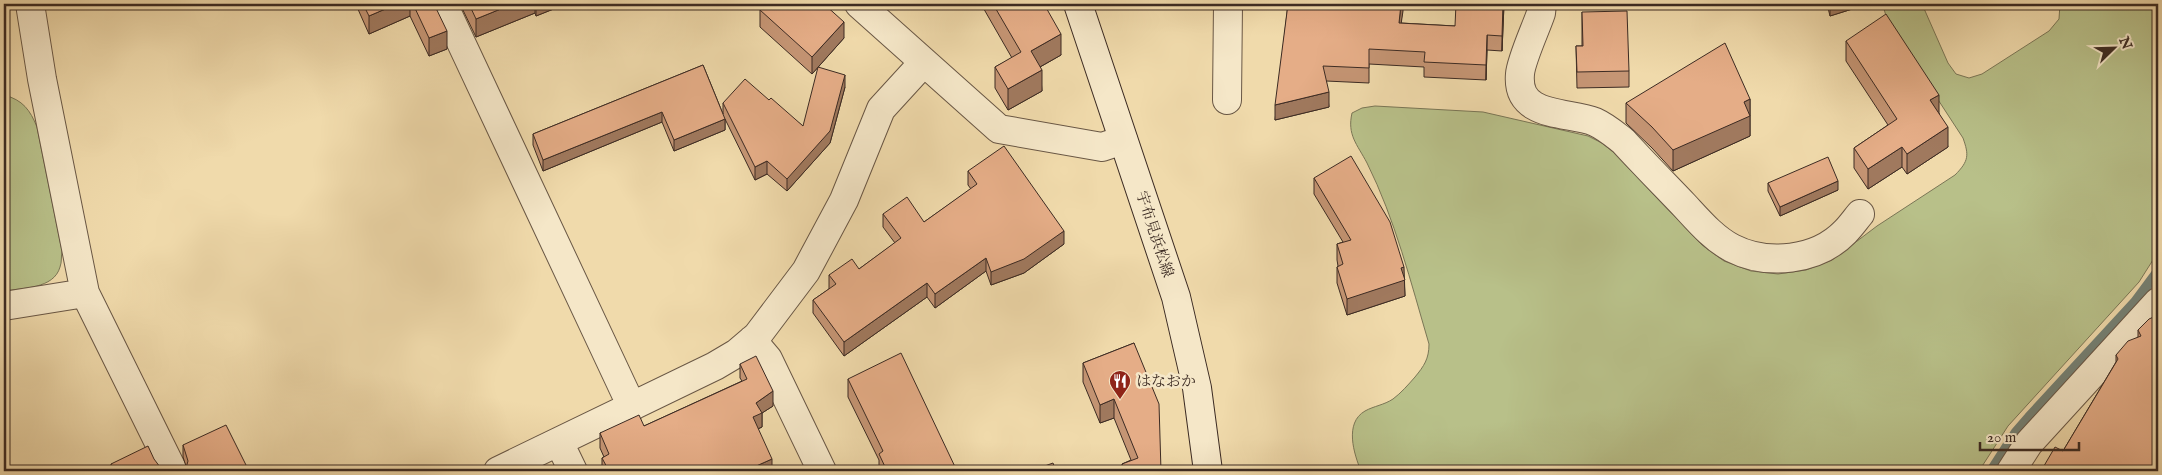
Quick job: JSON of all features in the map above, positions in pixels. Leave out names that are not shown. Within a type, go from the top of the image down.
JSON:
[{"type":"street","points":[[30,4],[41,71],[85,293],[173,471]]},
{"type":"street","points":[[443,4],[632,407]]},
{"type":"street","points":[[859,4],[999,129],[1102,147],[1124,140]]},
{"type":"street","name":"宇布見浜松線","points":[[1078,4],[1161,252],[1183,325],[1197,388],[1208,471]]},
{"type":"street","points":[[1227,100],[1228,4]]},
{"type":"street","points":[[1542,4],[1541,13],[1520,74],[1521,86],[1525,96],[1533,106],[1544,112],[1577,117],[1594,122],[1609,130],[1623,141],[1711,234],[1731,248],[1754,256],[1778,259],[1802,256],[1825,247],[1844,233],[1860,214]]},
{"type":"street","points":[[498,471],[715,366],[737,353],[752,340],[782,305],[806,272],[844,200],[881,110],[924,62]]},
{"type":"street","points":[[4,306],[85,293]]},
{"type":"street","points":[[2011,471],[2030,443],[2158,302]]},
{"type":"street","points":[[752,340],[768,359],[822,471]]},
{"type":"street","points":[[559,442],[573,471]]},
{"type":"green space","points":[[1885,4],[1922,4],[1948,63],[1956,74],[1969,78],[1982,74],[2049,31],[2059,19],[2060,4],[2158,4],[2158,252],[2139,282],[2008,426],[1979,471],[1361,471],[1352,439],[1355,423],[1365,411],[1393,399],[1407,386],[1425,362],[1429,344],[1402,252],[1386,206],[1352,133],[1352,113],[1362,108],[1375,106],[1483,112],[1588,136],[1602,143],[1613,152],[1702,245],[1724,261],[1751,271],[1778,274],[1806,270],[1832,260],[1877,226],[1955,175],[1965,162],[1967,153],[1963,138],[1888,23],[1884,9]]},
{"type":"green space","points":[[4,95],[25,106],[37,127],[62,251],[60,267],[57,274],[51,280],[28,288],[4,291]]},
{"type":"building","points":[[363,4],[397,4],[369,16]]},
{"type":"building","points":[[413,4],[434,4],[447,31],[429,38]]},
{"type":"building","points":[[469,4],[513,4],[476,19]]},
{"type":"building","points":[[766,4],[824,4],[844,22],[812,57],[760,10]]},
{"type":"building","points":[[993,4],[1044,4],[1061,34],[1031,51],[1042,70],[1008,89],[995,67],[1021,52]]},
{"type":"building","points":[[1288,4],[1401,4],[1399,23],[1455,26],[1456,4],[1503,4],[1502,36],[1487,35],[1486,65],[1424,62],[1425,52],[1369,49],[1369,68],[1323,66],[1329,92],[1275,105]]},
{"type":"building","points":[[1829,4],[1840,4],[1830,7]]},
{"type":"building","points":[[1627,11],[1629,71],[1577,72],[1576,46],[1583,46],[1582,12]]},
{"type":"building","points":[[1886,14],[1939,95],[1930,100],[1948,127],[1907,154],[1902,147],[1868,169],[1854,148],[1897,119],[1846,41]]},
{"type":"building","points":[[1725,43],[1750,99],[1744,102],[1750,116],[1673,150],[1626,103]]},
{"type":"building","points":[[703,65],[725,119],[674,140],[662,112],[543,160],[533,134]]},
{"type":"building","points":[[818,67],[845,75],[830,131],[787,179],[767,161],[755,167],[723,103],[745,79],[769,100],[771,98],[803,126]]},
{"type":"building","points":[[1004,146],[1064,231],[1024,259],[991,272],[986,258],[935,294],[927,283],[844,342],[813,300],[836,284],[829,275],[852,259],[859,269],[901,238],[883,214],[907,197],[924,222],[977,184],[968,171]]},
{"type":"building","points":[[1351,156],[1390,222],[1404,267],[1401,268],[1405,280],[1347,299],[1337,267],[1343,264],[1337,244],[1351,240],[1314,178]]},
{"type":"building","points":[[1828,157],[1838,181],[1780,207],[1768,183]]},
{"type":"building","points":[[2158,315],[2158,471],[2041,471],[2055,447],[2063,451],[2118,359],[2116,355],[2128,341],[2141,336],[2138,330],[2149,319]]},
{"type":"building","points":[[1134,343],[1159,404],[1161,471],[1113,471],[1124,467],[1122,464],[1138,458],[1114,399],[1100,405],[1083,363]]},
{"type":"building","points":[[901,353],[957,471],[887,471],[879,454],[883,451],[848,379]]},
{"type":"building","points":[[756,356],[773,391],[756,403],[762,413],[753,417],[772,459],[745,471],[609,471],[602,458],[609,454],[600,433],[639,415],[644,426],[747,379],[740,364]]},
{"type":"building","points":[[226,425],[249,471],[182,471],[186,468],[188,461],[183,445]]},
{"type":"building","points":[[148,446],[154,459],[163,471],[115,471],[111,464]]},
{"type":"building","points":[[1053,463],[1056,471],[1031,471]]},
{"type":"waterway","points":[[1991,471],[2016,432],[2135,302],[2158,271]]},
{"type":"place","name":"はなおか","points":[[1120,400]]}]
